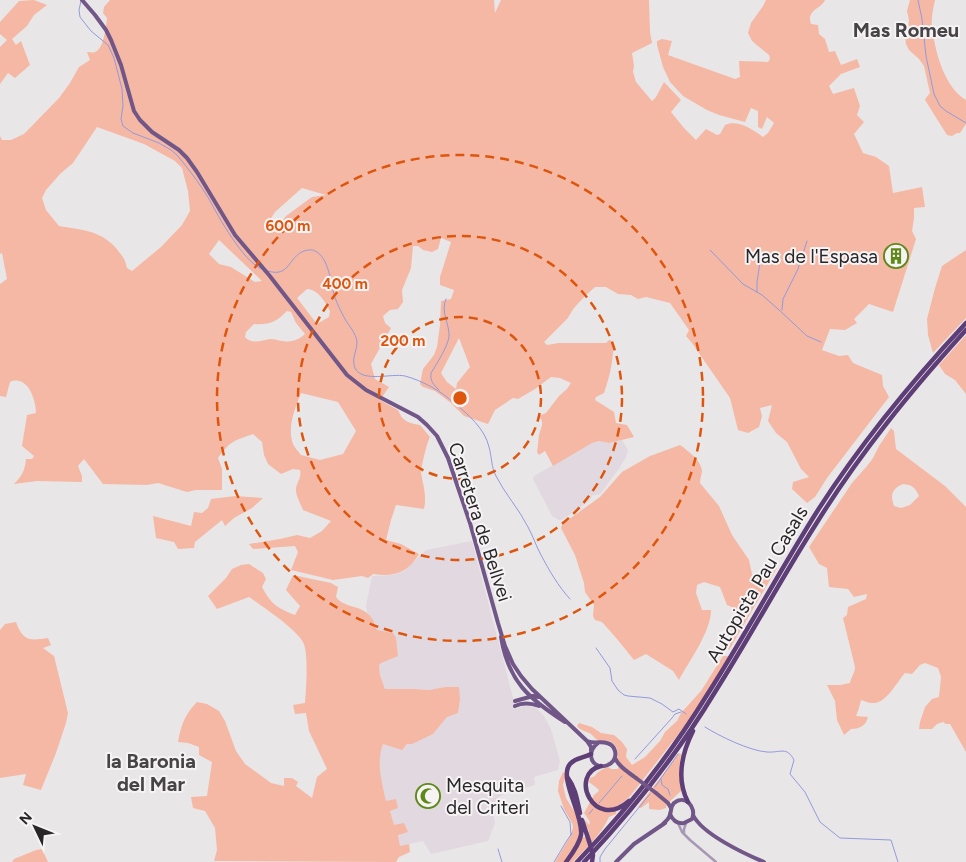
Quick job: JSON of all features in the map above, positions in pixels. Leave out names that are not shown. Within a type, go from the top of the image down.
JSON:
[{"type":"highway","name":"Autopista Pau Casals","points":[[584,862],[662,770],[724,678],[797,554],[839,488],[896,411],[966,322]]},
{"type":"highway","name":"Autopista Pau Casals","points":[[577,862],[636,795],[674,745],[844,472],[898,400],[952,342],[966,330]]},
{"type":"highway","points":[[688,802],[684,794],[682,763],[695,723]]},
{"type":"highway","points":[[591,755],[586,759],[575,762],[570,767],[568,777],[577,795],[579,810],[589,841],[592,862]]},
{"type":"highway","points":[[566,862],[579,842],[581,828],[566,772],[574,761],[591,755]]},
{"type":"highway","points":[[602,766],[592,772],[586,785],[586,791],[594,805],[603,810],[610,810],[618,808],[636,795]]},
{"type":"main road","name":"Carretera de Bellvei","points":[[83,1],[100,21],[111,40],[121,65],[134,111],[140,120],[152,132],[179,150],[187,158],[235,234],[269,274],[347,374],[366,390],[418,417],[437,436],[448,458],[470,523],[505,646],[516,669],[532,688],[587,741],[591,747],[591,755]]},
{"type":"main road","name":"Carretera de Bellvei","points":[[498,623],[507,662],[518,683],[543,708],[571,726]]},
{"type":"main road","points":[[514,702],[523,691],[518,683]]},
{"type":"main road","points":[[514,702],[536,696],[552,708]]},
{"type":"main road","points":[[514,702],[520,704],[531,703],[543,708]]},
{"type":"main road","points":[[587,741],[608,743],[613,747],[616,761],[623,769]]},
{"type":"main road","points":[[598,743],[594,746],[591,755],[597,765],[610,764],[618,766],[664,798],[676,802]]},
{"type":"main road","points":[[610,764],[615,758]]},
{"type":"main road","points":[[664,798],[671,808]]},
{"type":"main road","points":[[616,862],[634,844],[668,820],[671,808],[676,802],[683,800],[688,802],[693,807],[693,815],[700,825]]},
{"type":"main road","points":[[670,814],[676,822]]},
{"type":"main road","points":[[688,822],[693,815]]},
{"type":"main road","points":[[663,824],[669,821],[695,822],[720,840],[764,862]]},
{"type":"street","points":[[676,822],[686,836],[716,862]]},
{"type":"street","points":[[686,836],[684,829],[688,822]]},
{"type":"shaded area","points":[[34,0],[47,5],[34,15],[27,26],[12,39],[16,45],[21,41],[30,65],[15,78],[8,73],[0,84],[0,47],[7,40],[0,34],[0,22],[19,1]]},
{"type":"shaded area","points":[[110,0],[494,0],[495,13],[501,0],[649,0],[652,43],[632,53],[633,72],[636,82],[652,101],[664,82],[681,100],[671,112],[696,140],[706,129],[717,135],[720,134],[725,125],[735,123],[755,131],[763,137],[774,123],[767,117],[762,129],[758,127],[758,111],[751,108],[745,122],[707,110],[683,96],[670,82],[663,67],[657,41],[662,39],[672,41],[668,55],[735,79],[740,77],[739,61],[768,62],[770,59],[769,55],[752,41],[748,33],[751,23],[766,0],[825,0],[812,13],[811,24],[818,25],[819,34],[825,39],[829,52],[835,51],[841,65],[857,59],[860,67],[841,74],[829,86],[833,94],[854,88],[860,106],[857,115],[864,122],[854,134],[863,153],[876,157],[889,166],[893,193],[922,187],[925,207],[914,208],[912,231],[916,239],[893,312],[869,304],[854,319],[857,323],[845,330],[830,329],[822,350],[839,356],[848,355],[853,363],[882,375],[883,386],[889,397],[827,478],[815,497],[807,503],[792,489],[793,482],[809,477],[801,469],[787,442],[776,433],[768,421],[772,405],[760,408],[762,416],[759,427],[748,433],[738,430],[730,398],[686,336],[689,330],[670,303],[646,297],[638,299],[631,295],[618,294],[606,287],[595,287],[544,342],[547,345],[559,343],[606,343],[609,340],[613,341],[610,374],[604,393],[596,397],[595,400],[614,412],[616,423],[627,425],[634,437],[609,443],[599,441],[592,443],[553,466],[545,451],[539,455],[537,452],[542,423],[539,416],[546,413],[571,383],[560,378],[551,377],[535,389],[518,399],[513,398],[495,410],[488,424],[464,416],[435,391],[420,384],[423,369],[434,355],[437,347],[441,301],[451,299],[454,290],[440,285],[440,277],[451,242],[441,238],[438,249],[432,252],[423,250],[418,246],[413,246],[411,268],[402,290],[403,302],[398,309],[390,310],[383,316],[385,323],[391,328],[371,364],[375,379],[389,387],[380,400],[398,410],[407,421],[420,425],[430,437],[421,472],[425,495],[424,509],[396,505],[386,540],[401,544],[419,554],[410,566],[400,572],[388,575],[373,574],[368,578],[362,576],[333,580],[291,570],[298,552],[295,546],[253,549],[249,544],[297,535],[310,538],[322,531],[331,521],[303,510],[296,490],[300,470],[293,469],[281,474],[268,464],[262,442],[253,434],[233,442],[218,458],[222,469],[222,490],[187,492],[158,483],[147,485],[103,484],[84,459],[78,466],[82,482],[37,481],[14,484],[23,473],[26,459],[32,459],[34,456],[22,446],[27,415],[36,413],[36,407],[29,389],[26,385],[16,380],[10,382],[6,397],[0,396],[0,284],[7,279],[2,253],[0,254],[0,136],[2,140],[11,140],[24,134],[59,98],[79,67],[90,60],[87,52],[94,52],[101,47],[107,18],[103,13],[104,7]],"holes":[[[97,127],[144,144],[175,161],[182,168],[188,191],[190,211],[182,225],[161,247],[132,271],[127,268],[123,257],[110,242],[97,234],[59,226],[46,210],[42,198],[46,190],[73,163]],[[302,188],[326,195],[312,197],[286,216],[274,232],[266,226],[275,212]],[[219,240],[262,281],[255,282],[231,267],[219,264],[209,254]],[[307,289],[318,294],[330,311],[329,317],[317,324],[297,298]],[[287,311],[291,312],[296,323],[305,334],[292,341],[271,339],[251,341],[245,337],[246,332],[254,324],[269,323]],[[459,338],[470,367],[457,383],[456,389],[447,382],[441,373]],[[301,393],[338,402],[356,431],[343,454],[320,460],[301,455],[293,445],[291,435],[296,405]]]},
{"type":"shaded area","points":[[910,0],[935,0],[932,24],[938,57],[946,78],[958,94],[966,100],[966,124],[960,133],[952,136],[947,135],[925,100],[930,93],[924,66],[906,44],[905,35],[908,31],[909,20],[907,11]]},
{"type":"shaded area","points":[[966,250],[966,318],[933,353],[928,335],[927,319],[942,266]]},
{"type":"shaded area","points":[[966,335],[966,394],[955,380],[945,374],[939,365]]},
{"type":"shaded area","points":[[891,428],[894,431],[896,449],[945,486],[966,507],[966,752],[950,724],[943,722],[937,724],[932,729],[919,729],[925,707],[932,699],[939,697],[941,677],[938,668],[925,663],[920,665],[912,674],[905,673],[891,692],[882,700],[873,703],[861,700],[856,716],[868,717],[866,723],[851,729],[844,735],[837,720],[835,701],[827,685],[850,683],[855,667],[843,618],[847,615],[848,607],[866,599],[867,594],[854,597],[848,589],[829,587],[827,568],[819,564],[809,547],[852,483],[873,458]],"holes":[[[903,484],[913,487],[919,496],[910,505],[901,508],[894,506],[892,498],[894,490]]]},
{"type":"shaded area","points":[[622,440],[628,450],[626,457],[601,493],[593,495],[589,501],[562,520],[552,516],[533,479],[534,476],[592,443],[599,441],[609,443]]},
{"type":"shaded area","points":[[680,445],[699,462],[702,470],[700,483],[719,506],[732,535],[749,560],[752,574],[759,576],[774,564],[777,568],[729,650],[742,616],[739,610],[727,605],[720,587],[704,582],[697,585],[696,593],[702,610],[711,610],[710,619],[704,637],[679,680],[673,671],[646,654],[634,660],[602,622],[595,620],[593,616],[594,605],[585,592],[575,555],[561,528],[568,520],[600,497],[622,472],[650,456]]},
{"type":"shaded area","points":[[235,496],[263,498],[252,508],[234,518],[225,526],[222,520],[195,542],[194,548],[178,549],[174,542],[156,538],[153,516],[191,526],[194,512],[202,513],[208,508],[211,499]]},
{"type":"shaded area","points":[[472,541],[516,709],[524,706],[535,707],[544,716],[551,729],[560,761],[558,770],[534,777],[535,785],[502,795],[492,805],[495,823],[488,841],[431,854],[423,841],[400,846],[398,834],[407,831],[394,825],[386,801],[379,754],[383,744],[402,749],[407,744],[433,734],[447,717],[459,687],[429,690],[385,689],[380,675],[366,606],[372,576],[393,575],[404,571],[426,550]]},
{"type":"shaded area","points":[[249,564],[263,573],[266,579],[262,587],[268,598],[284,610],[295,615],[300,606],[286,590],[293,575],[331,583],[338,587],[336,597],[339,601],[365,612],[372,618],[377,630],[393,633],[396,638],[398,656],[379,665],[385,689],[429,690],[459,687],[458,713],[447,717],[433,734],[412,744],[407,744],[402,750],[383,744],[380,765],[386,801],[396,799],[398,808],[390,811],[394,825],[404,823],[408,832],[398,835],[400,846],[409,844],[410,852],[399,857],[396,862],[214,861],[217,850],[215,828],[205,811],[193,808],[191,797],[207,796],[212,762],[199,755],[199,747],[178,742],[184,720],[197,702],[207,704],[219,711],[225,721],[236,751],[245,764],[271,783],[284,786],[284,778],[292,778],[298,782],[296,786],[312,798],[317,777],[327,769],[309,731],[306,713],[295,714],[293,705],[305,703],[307,662],[305,647],[299,636],[249,597],[217,609],[208,596],[232,569]]},
{"type":"shaded area","points":[[16,622],[21,633],[28,638],[48,638],[51,645],[43,648],[54,656],[68,713],[56,753],[41,790],[23,785],[26,774],[0,778],[0,630],[5,624]]},
{"type":"shaded area","points":[[723,656],[729,656],[703,699],[684,727],[631,795],[617,807],[616,814],[609,817],[598,835],[573,862],[555,862],[571,835],[573,827],[558,791],[559,781],[563,772],[565,773],[563,785],[566,798],[577,816],[582,837],[585,837],[589,831],[585,820],[589,825],[590,822],[584,813],[594,795],[599,791],[589,782],[590,778],[608,767],[618,769],[619,763],[614,744],[609,741],[597,740],[591,734],[579,728],[577,726],[579,723],[592,727],[601,733],[614,735],[627,749],[626,757],[632,765],[645,757],[660,741],[665,732],[677,721],[681,713],[701,691]]},
{"type":"shaded area","points":[[679,753],[681,754],[679,769],[681,791],[667,804],[666,808],[660,810],[649,809],[649,802],[641,808],[638,807]]},
{"type":"shaded area","points":[[42,849],[48,862],[12,862],[14,859]]},
{"type":"waterway","points":[[918,0],[926,56],[934,94],[940,106],[966,123]]},
{"type":"waterway","points":[[81,1],[80,17],[91,31],[108,45],[114,58],[122,89],[123,106],[121,119],[123,126],[133,133],[159,143],[177,155],[202,188],[240,249],[247,258],[262,269]]},
{"type":"waterway","points":[[782,310],[783,299],[798,269],[807,241]]},
{"type":"waterway","points":[[268,271],[281,272],[304,251],[312,250],[320,254],[329,272],[336,301],[357,342],[354,361],[355,368],[359,373],[370,376],[399,375],[418,381],[443,394],[475,422],[487,440],[496,476],[530,530],[539,552],[551,572],[570,599]]},
{"type":"waterway","points":[[710,250],[743,284],[762,295],[807,336],[821,342]]},
{"type":"waterway","points":[[757,292],[761,256]]},
{"type":"waterway","points":[[439,390],[432,382],[431,373],[444,351],[449,337],[444,309],[446,299]]},
{"type":"waterway","points":[[596,648],[610,668],[612,681],[624,695],[650,698],[673,712],[679,709],[686,714]]},
{"type":"waterway","points":[[635,759],[675,714],[681,712]]},
{"type":"waterway","points":[[705,727],[726,739],[752,749],[789,753],[794,760],[790,774],[805,792],[820,822],[840,838],[891,840],[898,862]]},
{"type":"waterway","points":[[655,787],[678,754]]},
{"type":"waterway","points":[[599,803],[622,776]]},
{"type":"waterway","points":[[661,779],[662,785],[668,789],[670,795]]},
{"type":"waterway","points":[[600,862],[600,857],[605,849],[650,794]]},
{"type":"waterway","points":[[561,806],[570,822],[571,835]]},
{"type":"waterway","points":[[589,814],[593,809]]},
{"type":"waterway","points":[[554,862],[572,833]]},
{"type":"waterway","points":[[498,849],[502,862]]},
{"type":"place","name":"Mas de l'Espasa","points":[[896,256]]},
{"type":"place","name":"Mesquita del Criteri","points":[[428,796]]},
{"type":"district","name":"Mas Romeu","points":[[906,30]]},
{"type":"district","name":"la Baronia del Mar","points":[[151,772]]}]
